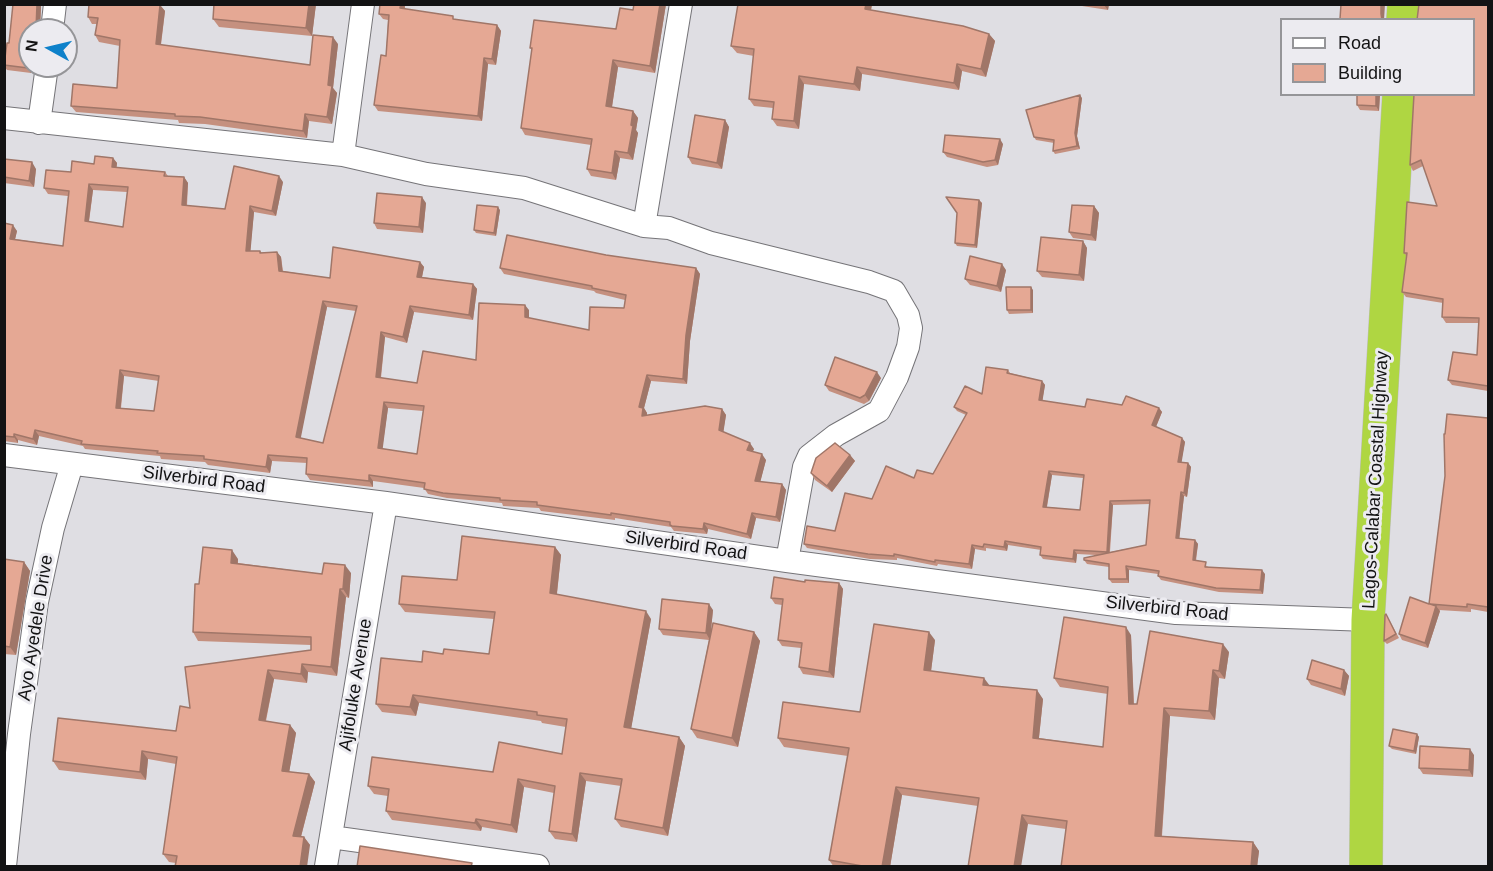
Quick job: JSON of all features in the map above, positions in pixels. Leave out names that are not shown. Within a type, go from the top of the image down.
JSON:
[{"type":"highway","name":"Lagos-Calabar Coastal Highway","points":[[1366,867],[1368,620],[1399,96]]},
{"type":"street","points":[[343,155],[363,4]]},
{"type":"street","points":[[644,226],[681,4]]},
{"type":"street","points":[[39,123],[45,78]]},
{"type":"street","points":[[4,118],[343,155],[426,174],[524,188],[644,226],[669,228],[711,243],[894,291],[908,315],[911,328],[908,347],[897,377],[879,411],[836,435],[809,456],[804,467],[788,561]]},
{"type":"street","name":"Silverbird Road","points":[[4,454],[386,503],[1176,614],[1368,620]]},
{"type":"street","name":"Ayo Ayedele Drive","points":[[5,867],[19,734],[38,602],[53,528],[72,464]]},
{"type":"street","name":"Ajifoluke Avenue","points":[[326,867],[386,503]]},
{"type":"street","points":[[331,837],[538,867]]},
{"type":"building","points":[[13,4],[37,4],[36,18],[18,18],[18,67],[4,65],[7,43],[9,43]]},
{"type":"building","points":[[89,4],[160,5],[156,44],[310,65],[313,35],[333,37],[328,85],[332,86],[327,117],[305,114],[303,131],[200,117],[175,116],[175,114],[71,106],[73,84],[117,88],[120,40],[95,35],[98,18],[88,17]]},
{"type":"building","points":[[214,4],[309,4],[306,28],[213,19]]},
{"type":"building","points":[[380,4],[401,4],[400,8],[497,25],[492,59],[484,58],[478,116],[374,105],[381,55],[386,56],[389,15],[379,14]]},
{"type":"building","points":[[634,4],[660,4],[650,66],[613,60],[606,106],[633,111],[628,153],[615,151],[612,173],[587,169],[592,139],[521,128],[534,20],[616,29],[620,8],[633,10]]},
{"type":"building","points":[[738,4],[866,4],[865,9],[963,26],[989,34],[981,69],[957,64],[954,83],[857,67],[854,84],[799,76],[794,121],[772,119],[774,102],[749,99],[754,49],[731,46]]},
{"type":"building","points":[[1341,4],[1381,4],[1382,18],[1340,18]]},
{"type":"building","points":[[1419,4],[1488,4],[1488,386],[1448,380],[1453,352],[1477,355],[1479,318],[1442,317],[1443,299],[1402,292],[1407,253],[1404,253],[1407,202],[1437,206],[1421,160],[1410,165],[1414,96],[1475,96],[1475,18],[1417,18]]},
{"type":"building","points":[[1080,95],[1075,133],[1077,146],[1053,151],[1054,140],[1034,137],[1026,110]]},
{"type":"building","points":[[1357,96],[1376,96],[1376,106],[1357,105]]},
{"type":"building","points":[[695,115],[725,120],[717,163],[688,157]]},
{"type":"building","points":[[945,135],[1000,139],[995,160],[983,162],[943,152]]},
{"type":"building","points":[[95,156],[113,158],[112,167],[165,172],[164,176],[184,177],[182,205],[225,209],[234,166],[279,176],[272,211],[250,206],[246,251],[277,252],[279,271],[330,278],[333,247],[420,262],[417,277],[473,284],[469,315],[410,306],[403,337],[381,332],[376,377],[417,383],[423,351],[476,360],[479,303],[525,305],[525,317],[589,330],[590,307],[624,308],[626,295],[500,268],[507,235],[606,255],[696,268],[686,335],[683,379],[647,375],[639,407],[643,408],[642,416],[705,406],[722,409],[719,430],[750,443],[747,450],[762,454],[755,481],[782,484],[776,517],[752,513],[747,534],[704,523],[703,529],[672,526],[670,522],[537,505],[537,502],[443,493],[424,489],[425,483],[369,475],[369,481],[306,474],[307,458],[268,455],[266,467],[204,459],[204,456],[81,444],[82,441],[35,430],[33,439],[14,434],[14,437],[4,436],[4,223],[13,225],[10,239],[63,246],[69,191],[44,188],[46,170],[71,172],[72,161],[94,164]],"holes":[[[89,184],[128,187],[123,227],[85,221]],[[323,301],[357,306],[323,443],[296,437]],[[120,370],[159,376],[154,411],[116,408]],[[384,402],[424,406],[417,454],[378,448]]]},
{"type":"building","points":[[4,159],[32,162],[29,181],[4,177]]},
{"type":"building","points":[[377,193],[422,197],[419,227],[374,223]]},
{"type":"building","points":[[946,197],[979,200],[975,245],[955,243],[957,213]]},
{"type":"building","points":[[477,205],[498,207],[494,233],[474,230]]},
{"type":"building","points":[[1072,205],[1094,206],[1091,235],[1069,232]]},
{"type":"building","points":[[1041,237],[1083,241],[1079,275],[1037,271]]},
{"type":"building","points":[[970,256],[1002,264],[997,286],[965,279]]},
{"type":"building","points":[[1006,287],[1031,287],[1031,310],[1007,310]]},
{"type":"building","points":[[835,357],[877,372],[865,395],[860,398],[825,385]]},
{"type":"building","points":[[986,367],[1008,370],[1007,373],[1042,381],[1039,400],[1085,407],[1087,399],[1122,405],[1126,396],[1159,408],[1152,425],[1182,438],[1178,462],[1188,463],[1184,493],[1181,492],[1176,538],[1195,540],[1193,560],[1206,562],[1205,567],[1262,570],[1260,590],[1216,588],[1158,576],[1159,571],[1126,566],[1127,579],[1109,579],[1109,564],[1084,560],[1084,558],[1146,545],[1150,500],[1110,501],[1107,552],[1074,550],[1073,559],[1040,555],[1041,547],[1005,541],[1004,547],[972,545],[969,564],[935,560],[935,562],[894,554],[894,556],[868,554],[804,544],[807,526],[835,531],[845,493],[872,499],[886,466],[914,478],[917,470],[933,474],[967,413],[954,407],[965,386],[982,394]],"holes":[[[1049,471],[1084,475],[1080,510],[1043,507]]]},
{"type":"building","points":[[1447,414],[1488,418],[1488,607],[1467,604],[1467,607],[1430,604],[1436,606],[1425,643],[1399,634],[1410,597],[1429,604],[1445,476],[1444,434]]},
{"type":"building","points":[[835,443],[850,455],[827,486],[811,473],[816,458]]},
{"type":"building","points":[[462,536],[555,547],[550,593],[646,611],[624,727],[679,737],[663,828],[615,819],[622,779],[580,773],[572,834],[549,831],[555,786],[518,779],[511,825],[476,819],[475,823],[386,811],[389,789],[368,786],[372,757],[493,772],[499,742],[562,754],[567,719],[537,715],[537,712],[413,695],[410,707],[376,704],[381,658],[422,662],[423,651],[443,654],[444,649],[489,654],[495,612],[399,604],[402,576],[457,580]]},
{"type":"building","points":[[203,547],[232,550],[231,563],[322,574],[324,563],[345,565],[331,667],[302,664],[301,674],[268,670],[259,720],[290,725],[282,771],[309,774],[293,836],[304,837],[300,867],[175,867],[177,856],[163,854],[177,757],[142,751],[140,772],[53,761],[58,718],[176,731],[180,706],[190,708],[185,667],[311,650],[311,637],[193,632],[195,584],[199,584]]},
{"type":"building","points":[[4,559],[24,562],[10,647],[4,646]]},
{"type":"building","points":[[774,577],[805,582],[805,580],[839,583],[829,672],[799,667],[802,643],[778,640],[783,599],[771,598]]},
{"type":"building","points":[[662,599],[709,604],[706,633],[659,629]]},
{"type":"building","points":[[1385,615],[1396,634],[1384,641]]},
{"type":"building","points":[[1064,617],[1126,627],[1129,704],[1137,704],[1150,631],[1223,644],[1219,671],[1213,670],[1209,711],[1164,708],[1155,836],[1253,842],[1251,867],[1061,867],[1067,821],[1022,815],[1014,867],[968,867],[979,798],[896,787],[882,867],[868,867],[829,860],[849,748],[778,738],[783,702],[860,712],[874,624],[929,632],[924,670],[984,678],[983,685],[1037,690],[1033,738],[1103,747],[1108,687],[1054,678]]},
{"type":"building","points":[[713,623],[754,632],[732,738],[691,729]]},
{"type":"building","points":[[1312,660],[1344,670],[1341,689],[1307,679]]},
{"type":"building","points":[[1393,729],[1417,734],[1414,751],[1389,746]]},
{"type":"building","points":[[1420,746],[1470,749],[1469,770],[1419,768]]},
{"type":"building","points":[[360,846],[472,863],[471,867],[357,867]]}]
